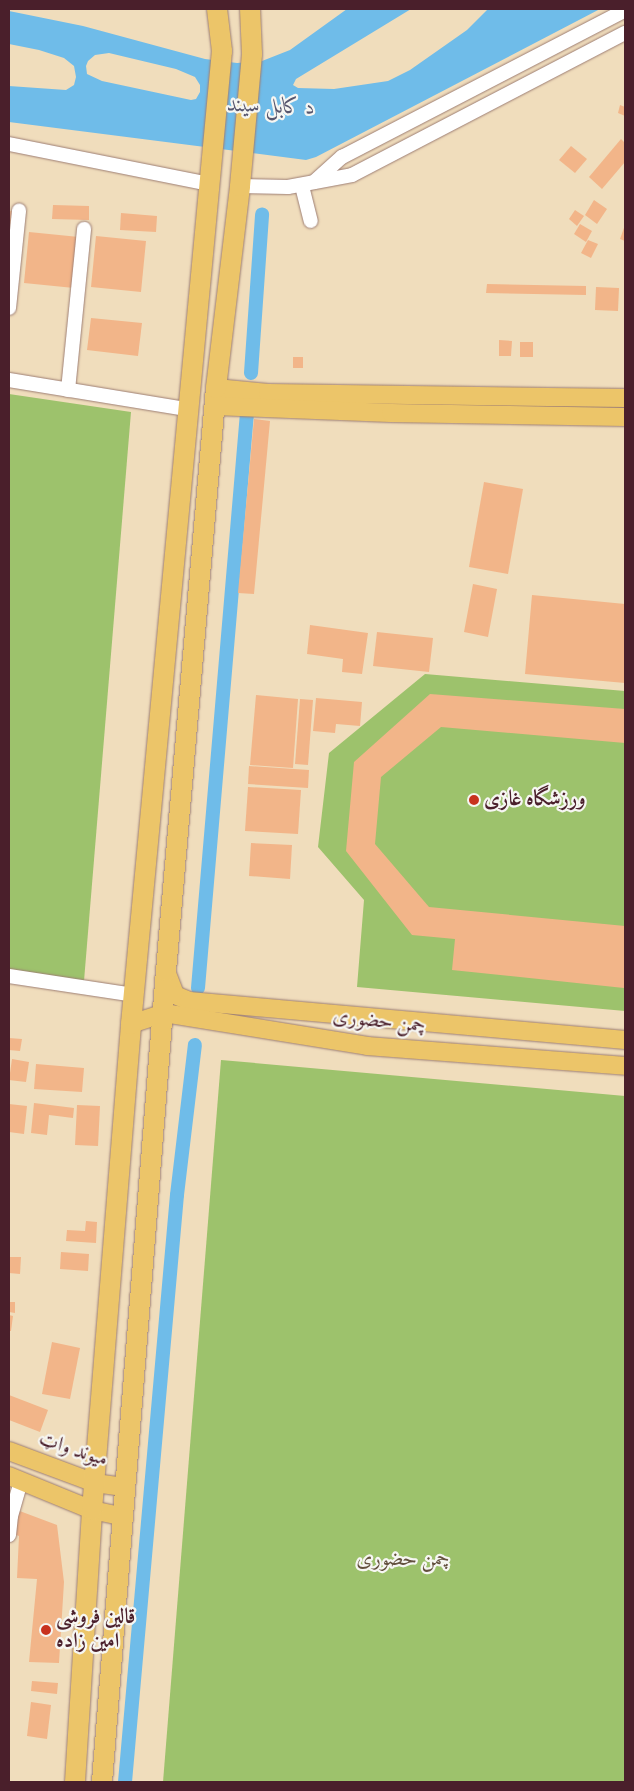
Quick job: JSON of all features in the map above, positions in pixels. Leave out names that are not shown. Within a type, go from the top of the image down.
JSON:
[{"type":"highway","points":[[76,1782],[92,1510],[131,1024],[187,409],[222,51],[217,9]]},
{"type":"highway","points":[[102,1782],[121,1516],[166,971],[216,397],[240,186],[252,54],[250,9]]},
{"type":"highway","points":[[144,874],[176,862]]},
{"type":"main road","points":[[216,397],[278,393],[625,398]]},
{"type":"main road","points":[[216,397],[391,413],[625,417]]},
{"type":"main road","name":"چمن حضوری","points":[[166,971],[175,996],[189,1001],[625,1040]]},
{"type":"main road","name":"چمن حضوری","points":[[131,1024],[164,1013],[367,1046],[625,1066]]},
{"type":"main road","name":"میوند واټ","points":[[9,1451],[95,1483],[124,1487]]},
{"type":"main road","points":[[15,1478],[92,1510],[121,1516]]},
{"type":"street","points":[[307,184],[342,157],[625,10]]},
{"type":"street","points":[[240,186],[307,184],[352,175],[625,33]]},
{"type":"street","points":[[9,144],[210,184]]},
{"type":"street","points":[[307,184],[311,221]]},
{"type":"street","points":[[9,308],[19,211]]},
{"type":"street","points":[[68,390],[84,230]]},
{"type":"street","points":[[9,380],[187,409]]},
{"type":"street","points":[[9,976],[134,994]]},
{"type":"street","points":[[9,1535],[15,1478]]},
{"type":"green space","points":[[9,394],[131,412],[84,981],[9,969]]},
{"type":"green space","name":"ورزشگاه غازی","points":[[425,674],[625,691],[625,1011],[357,987],[364,900],[318,847],[329,753]]},
{"type":"green space","name":"چمن حضوری","points":[[221,1060],[625,1096],[625,1782],[163,1782]]},
{"type":"water","name":"د کابل سيند","points":[[347,9],[411,9],[296,79],[293,85],[298,88],[334,89],[388,81],[410,70],[467,30],[488,9],[600,9],[316,157],[306,160],[9,122],[9,86],[66,90],[74,85],[76,77],[74,66],[64,58],[39,50],[9,44],[9,11],[83,26],[205,59],[237,63],[262,61],[290,50]],"holes":[[[109,53],[176,69],[195,77],[200,85],[200,92],[196,99],[191,100],[102,81],[87,74],[86,66],[88,61],[95,55]]]},
{"type":"building","points":[[620,105],[625,107],[625,116],[618,113]]},
{"type":"building","points":[[621,139],[625,143],[625,162],[602,189],[589,177]]},
{"type":"building","points":[[571,146],[587,159],[575,173],[559,160]]},
{"type":"building","points":[[594,200],[607,209],[597,224],[585,215]]},
{"type":"building","points":[[53,205],[89,206],[89,220],[52,219]]},
{"type":"building","points":[[575,210],[584,216],[577,226],[569,219]]},
{"type":"building","points":[[9,211],[17,212],[15,232],[9,231]]},
{"type":"building","points":[[121,213],[157,216],[156,232],[120,230]]},
{"type":"building","points":[[580,224],[592,231],[586,242],[574,234]]},
{"type":"building","points":[[625,225],[625,241],[620,239]]},
{"type":"building","points":[[29,232],[79,237],[74,288],[24,283]]},
{"type":"building","points":[[96,236],[146,241],[141,292],[91,287]]},
{"type":"building","points":[[588,240],[598,244],[591,258],[581,253]]},
{"type":"building","points":[[487,284],[586,286],[586,295],[486,293]]},
{"type":"building","points":[[596,287],[619,288],[618,311],[595,310]]},
{"type":"building","points":[[91,318],[142,323],[138,356],[87,350]]},
{"type":"building","points":[[499,340],[512,341],[511,356],[499,356]]},
{"type":"building","points":[[520,342],[533,342],[533,357],[520,357]]},
{"type":"building","points":[[293,357],[303,357],[303,368],[293,368]]},
{"type":"building","points":[[254,419],[270,421],[254,594],[238,593]]},
{"type":"building","points":[[484,482],[523,489],[508,574],[469,567]]},
{"type":"building","points":[[473,584],[497,589],[488,637],[464,632]]},
{"type":"building","points":[[532,595],[625,604],[625,683],[525,674]]},
{"type":"building","points":[[310,625],[368,633],[362,674],[342,672],[343,659],[307,654]]},
{"type":"building","points":[[377,632],[433,638],[429,672],[373,666]]},
{"type":"building","points":[[430,694],[625,709],[625,743],[441,727],[381,777],[375,844],[429,907],[625,926],[624,988],[452,970],[455,939],[412,935],[346,851],[354,762]]},
{"type":"building","points":[[256,695],[298,699],[293,768],[250,765]]},
{"type":"building","points":[[316,698],[362,702],[360,726],[336,724],[335,733],[313,731]]},
{"type":"building","points":[[300,699],[313,700],[308,765],[295,764]]},
{"type":"building","points":[[249,766],[309,770],[308,788],[248,784]]},
{"type":"building","points":[[248,787],[301,790],[298,834],[245,831]]},
{"type":"building","points":[[251,843],[292,845],[290,879],[249,876]]},
{"type":"building","points":[[9,1038],[22,1039],[20,1051],[9,1050]]},
{"type":"building","points":[[12,1059],[29,1062],[26,1082],[9,1080]]},
{"type":"building","points":[[36,1064],[84,1068],[82,1092],[34,1089]]},
{"type":"building","points":[[34,1103],[74,1108],[73,1118],[49,1115],[47,1135],[31,1133]]},
{"type":"building","points":[[9,1104],[27,1106],[24,1134],[9,1132]]},
{"type":"building","points":[[77,1105],[100,1106],[98,1146],[75,1145]]},
{"type":"building","points":[[86,1221],[97,1222],[96,1243],[66,1241],[67,1230],[85,1231]]},
{"type":"building","points":[[61,1252],[89,1254],[88,1271],[60,1269]]},
{"type":"building","points":[[9,1257],[21,1257],[20,1274],[9,1273]]},
{"type":"building","points":[[9,1302],[15,1302],[15,1313],[9,1312]]},
{"type":"building","points":[[9,1315],[13,1316],[11,1331],[9,1331]]},
{"type":"building","points":[[52,1342],[80,1348],[70,1399],[42,1394]]},
{"type":"building","points":[[9,1395],[48,1410],[40,1432],[9,1420]]},
{"type":"building","points":[[17,1510],[57,1525],[64,1582],[59,1663],[29,1662],[37,1579],[17,1578],[19,1536],[9,1532]]},
{"type":"building","points":[[32,1681],[58,1683],[57,1694],[31,1691]]},
{"type":"building","points":[[31,1702],[51,1705],[47,1739],[27,1736]]},
{"type":"waterway","points":[[251,373],[262,214]]},
{"type":"waterway","points":[[198,988],[247,413]]},
{"type":"waterway","points":[[125,1782],[177,1195],[195,1045]]},
{"type":"place","name":"ورزشگاه غازی","points":[[474,800]]},
{"type":"place","name":"قالین فروشی امین زاده","points":[[46,1630]]}]
